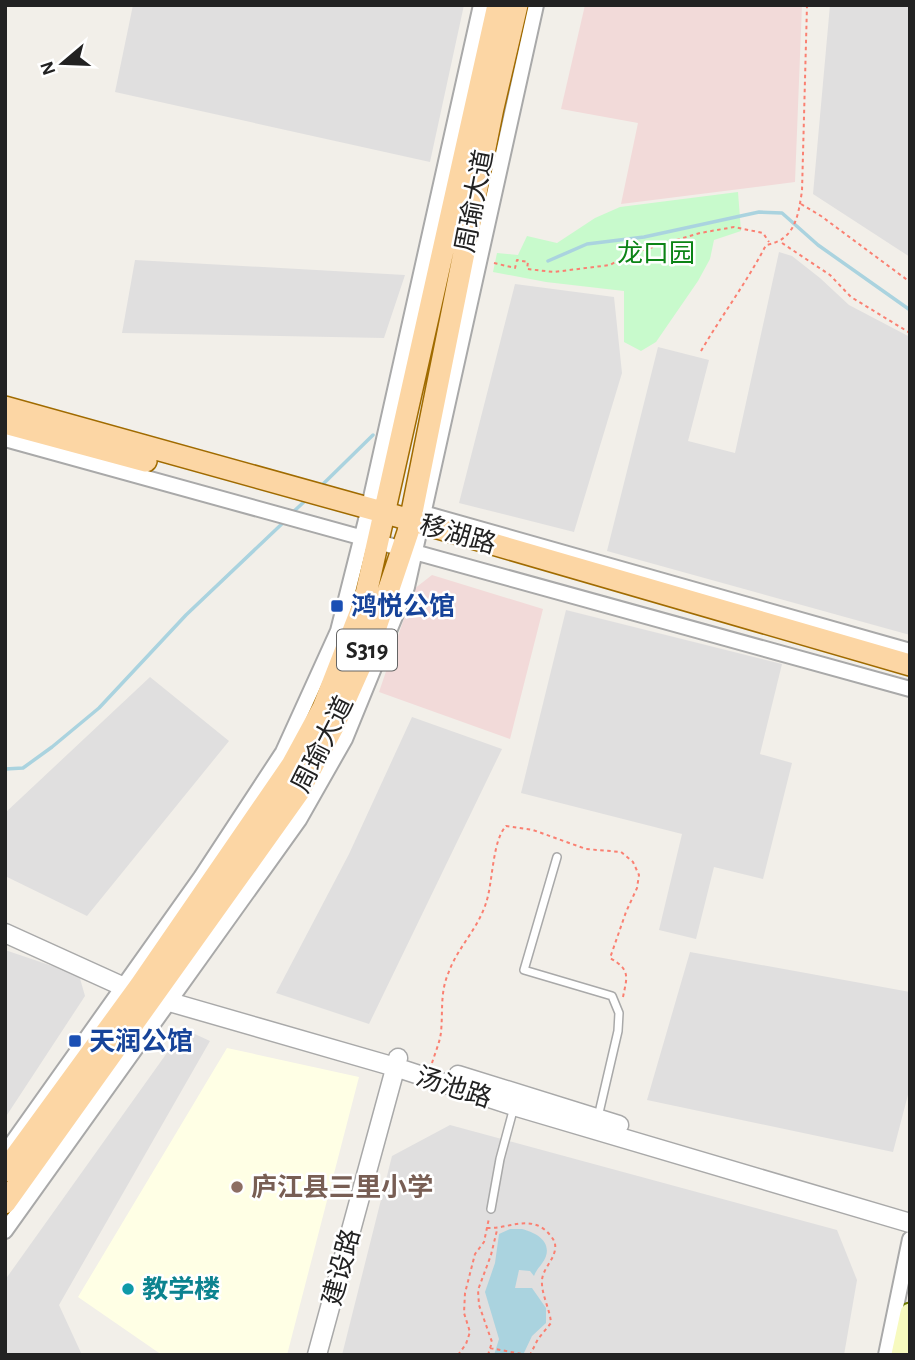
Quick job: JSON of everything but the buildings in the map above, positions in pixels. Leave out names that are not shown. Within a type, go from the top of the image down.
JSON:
[{"type":"main road","name":"周瑜大道","points":[[5,1203],[148,992],[292,765],[323,708],[364,603],[375,518],[498,5]]},
{"type":"main road","name":"周瑜大道","points":[[5,1171],[148,992],[298,793],[334,725],[371,642],[414,529],[493,108],[517,5]]},
{"type":"main road","name":"移湖路","points":[[5,407],[307,499],[910,665]]},
{"type":"main road","name":"移湖路","points":[[5,424],[307,499]]},
{"type":"main road","name":"移湖路","points":[[414,529],[910,677]]},
{"type":"main road","points":[[901,1355],[910,1313]]},
{"type":"street","points":[[375,518],[481,5]]},
{"type":"street","points":[[414,529],[479,260],[536,5]]},
{"type":"street","name":"移湖路","points":[[5,396],[307,499]]},
{"type":"street","name":"移湖路","points":[[5,439],[307,499]]},
{"type":"street","name":"移湖路","points":[[414,529],[910,651]]},
{"type":"street","name":"移湖路","points":[[414,529],[910,689]]},
{"type":"street","name":"汤池路","points":[[5,924],[148,992]]},
{"type":"street","name":"汤池路","points":[[5,933],[148,992],[598,1118],[910,1214]]},
{"type":"street","points":[[5,1153],[148,992]]},
{"type":"street","points":[[5,1231],[148,992]]},
{"type":"street","name":"汤池路","points":[[396,1062],[514,1106],[910,1223]]},
{"type":"street","name":"建设路","points":[[317,1355],[396,1062]]},
{"type":"street","points":[[887,1355],[910,1239]]},
{"type":"lane","points":[[557,857],[524,970],[612,996],[620,1013],[618,1031],[598,1118]]},
{"type":"lane","points":[[491,1209],[500,1159],[514,1106]]},
{"type":"path","points":[[701,351],[752,272],[766,244],[781,242],[789,234],[796,218],[800,204],[807,5]]},
{"type":"path","points":[[800,204],[821,216],[910,282]]},
{"type":"path","points":[[479,260],[514,268],[517,260],[528,262],[527,269],[575,271],[610,265],[630,254],[701,233],[734,227],[763,233],[771,244]]},
{"type":"path","points":[[781,242],[830,275],[851,297],[910,333]]},
{"type":"path","points":[[458,1355],[470,1332],[464,1313],[469,1274],[475,1254],[484,1242],[491,1209]]},
{"type":"path","points":[[487,1228],[497,1229],[510,1224],[527,1223],[540,1226],[555,1243],[554,1253],[542,1276],[551,1323],[528,1355],[490,1348]]},
{"type":"path","points":[[488,1355],[492,1342],[479,1305],[478,1290],[497,1229]]},
{"type":"shaded area","points":[[133,5],[464,5],[430,162],[115,92]]},
{"type":"shaded area","points":[[585,5],[802,5],[795,182],[621,204],[638,123],[561,109]]},
{"type":"shaded area","points":[[830,5],[910,5],[910,257],[813,194]]},
{"type":"shaded area","points":[[779,252],[792,256],[849,305],[910,337],[910,635],[607,551],[658,347],[709,360],[688,441],[735,453]]},
{"type":"shaded area","points":[[135,260],[405,275],[384,338],[122,333]]},
{"type":"shaded area","points":[[515,284],[614,297],[622,373],[574,532],[459,503]]},
{"type":"shaded area","points":[[432,575],[543,609],[510,739],[379,692],[414,589]]},
{"type":"shaded area","points":[[566,610],[782,664],[760,754],[792,763],[763,879],[714,867],[696,939],[659,930],[682,834],[521,793]]},
{"type":"shaded area","points":[[150,677],[229,741],[87,916],[5,876],[5,813]]},
{"type":"shaded area","points":[[412,717],[502,749],[369,1024],[276,993],[349,854]]},
{"type":"shaded area","points":[[5,950],[79,975],[85,996],[5,1118]]},
{"type":"shaded area","points":[[690,952],[910,992],[910,1087],[893,1152],[647,1100]]},
{"type":"shaded area","name":"天润公馆","points":[[184,1029],[210,1041],[59,1305],[82,1355],[5,1355],[5,1280]]},
{"type":"shaded area","name":"庐江县三里小学","points":[[227,1048],[359,1077],[287,1355],[162,1355],[78,1297]]},
{"type":"shaded area","points":[[450,1125],[837,1230],[857,1280],[844,1355],[342,1355],[392,1156]]},
{"type":"green space","name":"龙口园","points":[[738,192],[741,231],[714,240],[710,259],[698,281],[656,342],[641,351],[624,342],[624,291],[546,282],[493,272],[497,253],[518,255],[527,236],[557,243],[595,218],[620,207]]},
{"type":"water","points":[[510,1229],[532,1232],[544,1241],[547,1250],[545,1259],[534,1276],[530,1271],[519,1270],[515,1288],[532,1288],[546,1308],[546,1323],[532,1336],[523,1355],[494,1355],[499,1339],[485,1292],[495,1263],[499,1234]]},
{"type":"waterway","points":[[548,261],[587,244],[644,237],[759,212],[782,213],[818,245],[910,310]]},
{"type":"waterway","points":[[319,488],[373,435]]},
{"type":"waterway","points":[[291,514],[306,500]]},
{"type":"waterway","points":[[5,769],[23,768],[99,708],[186,615],[286,520]]},
{"type":"place","name":"鸿悦公馆","points":[[337,606]]},
{"type":"place","name":"天润公馆","points":[[75,1041]]},
{"type":"place","name":"庐江县三里小学","points":[[237,1187]]},
{"type":"place","name":"教学楼","points":[[128,1289]]}]
